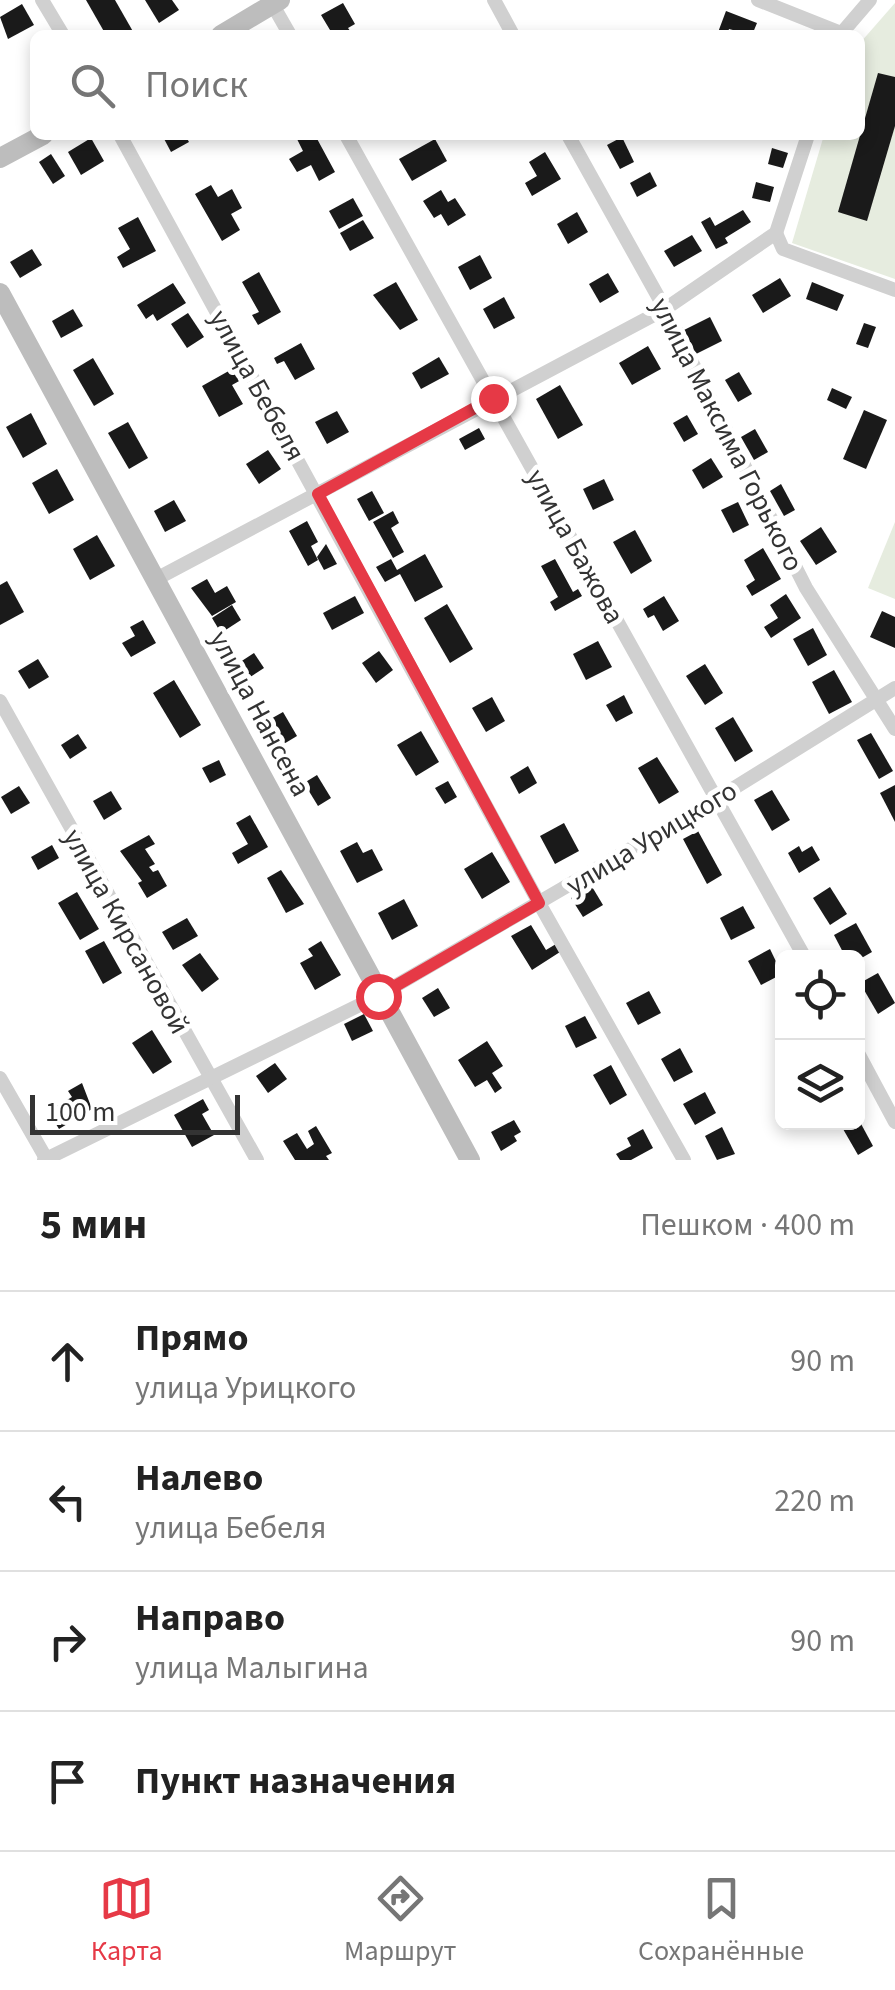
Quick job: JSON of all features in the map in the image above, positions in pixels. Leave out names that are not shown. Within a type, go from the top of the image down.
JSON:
[{"type":"main road","points":[[228,30],[275,2]]},
{"type":"main road","points":[[0,158],[34,140]]},
{"type":"main road","name":"улица Нансена","points":[[0,294],[158,578],[378,996],[470,1160]]},
{"type":"street","points":[[42,0],[60,30]]},
{"type":"street","points":[[494,0],[510,30]]},
{"type":"street","points":[[758,0],[830,30]]},
{"type":"street","points":[[844,30],[870,0]]},
{"type":"street","points":[[275,2],[288,30]]},
{"type":"street","name":"улица Бебеля","points":[[123,140],[539,903],[684,1160]]},
{"type":"street","name":"улица Бажова","points":[[349,140],[801,950]]},
{"type":"street","name":"улица Максима Горького","points":[[571,140],[665,309],[806,588],[880,699],[895,729]]},
{"type":"street","points":[[158,578],[665,309],[776,233],[806,140]]},
{"type":"street","points":[[776,233],[783,249],[895,290]]},
{"type":"street","name":"улица Урицкого","points":[[46,1160],[378,996],[718,798],[895,688]]},
{"type":"street","name":"улица Кирсановой","points":[[0,701],[257,1160]]},
{"type":"street","points":[[865,1066],[895,1122]]},
{"type":"street","points":[[0,1078],[46,1160]]},
{"type":"shaded area","points":[[895,3],[895,279],[792,243],[823,140],[865,140],[865,37]]},
{"type":"shaded area","points":[[895,522],[895,599],[868,588]]},
{"type":"building","points":[[86,0],[115,0],[132,30],[103,30]]},
{"type":"building","points":[[145,0],[172,0],[179,10],[159,23]]},
{"type":"building","points":[[343,3],[355,24],[349,30],[330,30],[321,15]]},
{"type":"building","points":[[22,4],[34,25],[8,39],[0,17]]},
{"type":"building","points":[[726,11],[757,23],[754,30],[719,30]]},
{"type":"building","points":[[878,73],[895,77],[895,126],[867,221],[838,212],[859,140],[865,140],[865,118]]},
{"type":"building","points":[[92,140],[104,161],[81,175],[68,152]]},
{"type":"building","points":[[165,140],[188,140],[189,142],[171,152]]},
{"type":"building","points":[[298,140],[318,140],[335,172],[319,181],[311,165],[297,172],[289,159],[303,151]]},
{"type":"building","points":[[436,140],[447,161],[412,181],[399,159]]},
{"type":"building","points":[[623,140],[634,162],[620,169],[607,145]]},
{"type":"building","points":[[772,148],[788,153],[783,168],[768,164]]},
{"type":"building","points":[[545,152],[561,179],[532,196],[525,183],[537,176],[529,162]]},
{"type":"building","points":[[51,154],[65,176],[53,184],[39,162]]},
{"type":"building","points":[[650,172],[657,186],[637,197],[630,183]]},
{"type":"building","points":[[756,182],[774,187],[770,202],[752,198]]},
{"type":"building","points":[[211,185],[218,197],[232,189],[242,208],[231,214],[240,230],[222,241],[195,194]]},
{"type":"building","points":[[441,190],[448,202],[455,198],[466,215],[448,226],[441,214],[434,218],[423,201]]},
{"type":"building","points":[[353,198],[363,216],[339,229],[329,211]]},
{"type":"building","points":[[743,210],[751,222],[725,238],[728,243],[716,249],[701,222],[710,217],[715,226]]},
{"type":"building","points":[[577,212],[588,232],[568,244],[557,224]]},
{"type":"building","points":[[138,217],[156,251],[123,268],[117,257],[130,249],[118,228]]},
{"type":"building","points":[[363,220],[374,238],[350,251],[340,233]]},
{"type":"building","points":[[692,235],[702,251],[674,267],[664,251]]},
{"type":"building","points":[[32,249],[42,265],[20,278],[10,262]]},
{"type":"building","points":[[480,255],[492,278],[470,290],[458,267]]},
{"type":"building","points":[[259,272],[281,312],[258,325],[252,315],[259,312],[242,282]]},
{"type":"building","points":[[608,273],[619,292],[600,303],[589,284]]},
{"type":"building","points":[[780,278],[791,296],[763,313],[752,295]]},
{"type":"building","points":[[396,282],[418,320],[400,330],[373,295]]},
{"type":"building","points":[[812,282],[844,295],[837,311],[806,299]]},
{"type":"building","points":[[173,283],[186,303],[157,321],[153,314],[146,319],[137,305]]},
{"type":"building","points":[[504,297],[515,318],[494,329],[483,309]]},
{"type":"building","points":[[73,309],[83,326],[61,338],[52,321]]},
{"type":"building","points":[[188,313],[204,337],[187,348],[171,324]]},
{"type":"building","points":[[710,317],[722,341],[696,354],[684,330]]},
{"type":"building","points":[[864,323],[876,327],[868,348],[856,344]]},
{"type":"building","points":[[301,343],[315,369],[295,380],[284,361],[277,364],[274,358]]},
{"type":"building","points":[[648,346],[661,369],[632,385],[619,363]]},
{"type":"building","points":[[439,357],[449,374],[421,389],[412,373]]},
{"type":"building","points":[[93,358],[114,394],[94,406],[73,370]]},
{"type":"building","points":[[234,368],[241,380],[232,385],[243,404],[219,417],[202,386]]},
{"type":"building","points":[[739,372],[752,394],[738,402],[725,380]]},
{"type":"building","points":[[560,385],[583,425],[558,439],[536,399]]},
{"type":"building","points":[[832,388],[852,397],[846,409],[827,400]]},
{"type":"building","points":[[864,410],[887,420],[866,469],[843,459]]},
{"type":"building","points":[[337,411],[349,432],[327,444],[315,422]]},
{"type":"building","points":[[31,413],[47,444],[23,458],[6,427]]},
{"type":"building","points":[[687,415],[698,434],[684,442],[673,423]]},
{"type":"building","points":[[128,422],[148,458],[129,469],[108,433]]},
{"type":"building","points":[[479,428],[485,439],[465,450],[459,439]]},
{"type":"building","points":[[755,429],[768,452],[754,460],[741,437]]},
{"type":"building","points":[[268,450],[281,469],[259,484],[246,464]]},
{"type":"building","points":[[711,458],[723,477],[703,489],[692,470]]},
{"type":"building","points":[[57,469],[74,500],[49,514],[32,483]]},
{"type":"building","points":[[604,479],[614,500],[593,510],[583,489]]},
{"type":"building","points":[[781,484],[795,510],[784,516],[770,491]]},
{"type":"building","points":[[372,491],[384,513],[369,521],[357,499]]},
{"type":"building","points":[[174,500],[186,521],[165,532],[154,511]]},
{"type":"building","points":[[738,502],[749,525],[733,533],[721,510]]},
{"type":"building","points":[[393,511],[399,523],[391,528],[404,552],[393,558],[373,522]]},
{"type":"building","points":[[307,521],[318,542],[311,546],[318,560],[308,566],[289,531]]},
{"type":"building","points":[[821,527],[837,552],[816,565],[800,541]]},
{"type":"building","points":[[635,530],[652,561],[631,574],[613,542]]},
{"type":"building","points":[[97,535],[115,566],[90,580],[73,549]]},
{"type":"building","points":[[326,544],[337,564],[324,570],[317,557]]},
{"type":"building","points":[[763,548],[781,579],[752,596],[746,586],[755,580],[744,560]]},
{"type":"building","points":[[425,554],[443,587],[415,602],[400,574],[385,582],[376,567],[391,559],[397,570]]},
{"type":"building","points":[[555,559],[573,592],[578,589],[582,596],[555,611],[550,602],[558,597],[541,566]]},
{"type":"building","points":[[207,579],[215,593],[227,586],[236,602],[212,616],[191,588]]},
{"type":"building","points":[[7,581],[24,612],[0,625],[0,585]]},
{"type":"building","points":[[786,594],[801,618],[771,638],[764,627],[778,618],[770,605]]},
{"type":"building","points":[[355,596],[364,613],[332,630],[323,613]]},
{"type":"building","points":[[664,596],[679,621],[663,631],[654,615],[648,618],[643,609]]},
{"type":"building","points":[[447,604],[473,649],[450,663],[424,618]]},
{"type":"building","points":[[232,605],[241,620],[221,633],[212,618]]},
{"type":"building","points":[[882,611],[895,617],[895,648],[870,637]]},
{"type":"building","points":[[143,620],[156,643],[131,657],[122,643],[135,636],[130,627]]},
{"type":"building","points":[[813,628],[827,655],[808,666],[793,639]]},
{"type":"building","points":[[598,641],[612,667],[586,680],[573,654]]},
{"type":"building","points":[[379,651],[393,670],[376,683],[362,663]]},
{"type":"building","points":[[254,653],[264,668],[244,681],[234,666]]},
{"type":"building","points":[[38,659],[49,677],[29,689],[18,671]]},
{"type":"building","points":[[705,664],[723,693],[705,705],[686,676]]},
{"type":"building","points":[[834,670],[852,702],[829,714],[812,682]]},
{"type":"building","points":[[174,680],[201,725],[180,738],[153,693]]},
{"type":"building","points":[[624,695],[633,713],[616,722],[606,705]]},
{"type":"building","points":[[492,697],[505,721],[486,732],[472,708]]},
{"type":"building","points":[[283,712],[297,736],[282,745],[267,721]]},
{"type":"building","points":[[733,717],[753,751],[735,762],[715,728]]},
{"type":"building","points":[[421,731],[439,762],[416,776],[397,745]]},
{"type":"building","points":[[871,733],[893,771],[879,779],[857,740]]},
{"type":"building","points":[[78,734],[87,748],[70,759],[61,745]]},
{"type":"building","points":[[657,757],[679,792],[659,804],[638,768]]},
{"type":"building","points":[[219,760],[226,775],[210,783],[202,768]]},
{"type":"building","points":[[528,766],[537,783],[519,794],[510,777]]},
{"type":"building","points":[[317,775],[331,798],[318,806],[304,783]]},
{"type":"building","points":[[448,781],[457,797],[445,804],[435,788]]},
{"type":"building","points":[[895,785],[895,822],[880,793]]},
{"type":"building","points":[[19,786],[30,803],[11,814],[1,797]]},
{"type":"building","points":[[772,790],[790,820],[772,831],[754,800]]},
{"type":"building","points":[[111,791],[122,809],[104,820],[93,801]]},
{"type":"building","points":[[250,815],[268,847],[238,864],[232,853],[248,844],[236,823]]},
{"type":"building","points":[[564,823],[579,851],[555,864],[540,836]]},
{"type":"building","points":[[698,831],[722,875],[707,884],[683,839]]},
{"type":"building","points":[[149,835],[155,844],[145,849],[155,864],[149,867],[153,872],[158,870],[167,886],[147,898],[138,883],[142,881],[120,851]]},
{"type":"building","points":[[357,842],[363,853],[372,849],[383,870],[357,883],[340,851]]},
{"type":"building","points":[[52,845],[59,858],[38,870],[31,857]]},
{"type":"building","points":[[799,846],[802,852],[812,846],[820,860],[799,873],[788,853]]},
{"type":"building","points":[[492,852],[510,882],[482,899],[464,869]]},
{"type":"building","points":[[281,870],[304,904],[286,913],[267,878]]},
{"type":"building","points":[[591,885],[603,905],[583,917],[571,898]]},
{"type":"building","points":[[830,887],[847,914],[830,925],[813,898]]},
{"type":"building","points":[[77,892],[99,929],[80,940],[58,903]]},
{"type":"building","points":[[404,899],[418,926],[392,940],[378,913]]},
{"type":"building","points":[[743,906],[755,928],[731,940],[720,918]]},
{"type":"building","points":[[187,918],[198,936],[173,950],[162,932]]},
{"type":"building","points":[[856,923],[872,952],[865,956],[865,950],[842,950],[834,935]]},
{"type":"building","points":[[531,925],[546,950],[556,944],[560,952],[532,970],[511,936]]},
{"type":"building","points":[[104,941],[122,973],[103,984],[85,951]]},
{"type":"building","points":[[321,941],[341,975],[315,990],[300,963],[313,956],[308,949]]},
{"type":"building","points":[[770,949],[775,959],[775,978],[761,985],[748,961]]},
{"type":"building","points":[[200,953],[219,979],[202,992],[182,965]]},
{"type":"building","points":[[878,973],[895,1003],[878,1014],[865,992],[865,980]]},
{"type":"building","points":[[438,988],[450,1008],[434,1017],[422,998]]},
{"type":"building","points":[[649,991],[661,1013],[638,1025],[626,1003]]},
{"type":"building","points":[[364,1014],[373,1031],[352,1041],[344,1024]]},
{"type":"building","points":[[585,1016],[597,1038],[576,1048],[565,1026]]},
{"type":"building","points":[[152,1030],[172,1062],[153,1074],[132,1043]]},
{"type":"building","points":[[487,1041],[503,1066],[492,1073],[502,1088],[495,1093],[487,1080],[475,1087],[458,1060]]},
{"type":"building","points":[[680,1048],[693,1072],[674,1082],[661,1059]]},
{"type":"building","points":[[275,1063],[287,1079],[268,1093],[256,1076]]},
{"type":"building","points":[[611,1065],[627,1095],[610,1105],[593,1075]]},
{"type":"building","points":[[82,1083],[92,1109],[59,1129],[48,1111],[72,1097],[68,1091]]},
{"type":"building","points":[[705,1092],[716,1113],[695,1125],[683,1104]]},
{"type":"building","points":[[203,1099],[209,1110],[202,1114],[214,1135],[192,1147],[174,1115]]},
{"type":"building","points":[[514,1120],[521,1132],[514,1136],[517,1141],[501,1151],[491,1132]]},
{"type":"building","points":[[316,1126],[332,1153],[326,1156],[329,1160],[295,1160],[283,1141],[297,1133],[307,1149],[314,1144],[308,1131]]},
{"type":"building","points":[[722,1127],[735,1154],[717,1160],[705,1136]]},
{"type":"building","points":[[643,1129],[653,1148],[631,1160],[620,1160],[616,1154],[631,1146],[627,1138]]},
{"type":"building","points":[[844,1130],[864,1130],[873,1146],[858,1155]]},
{"type":"route","points":[[378,996],[539,903],[318,494],[493,398]]}]
